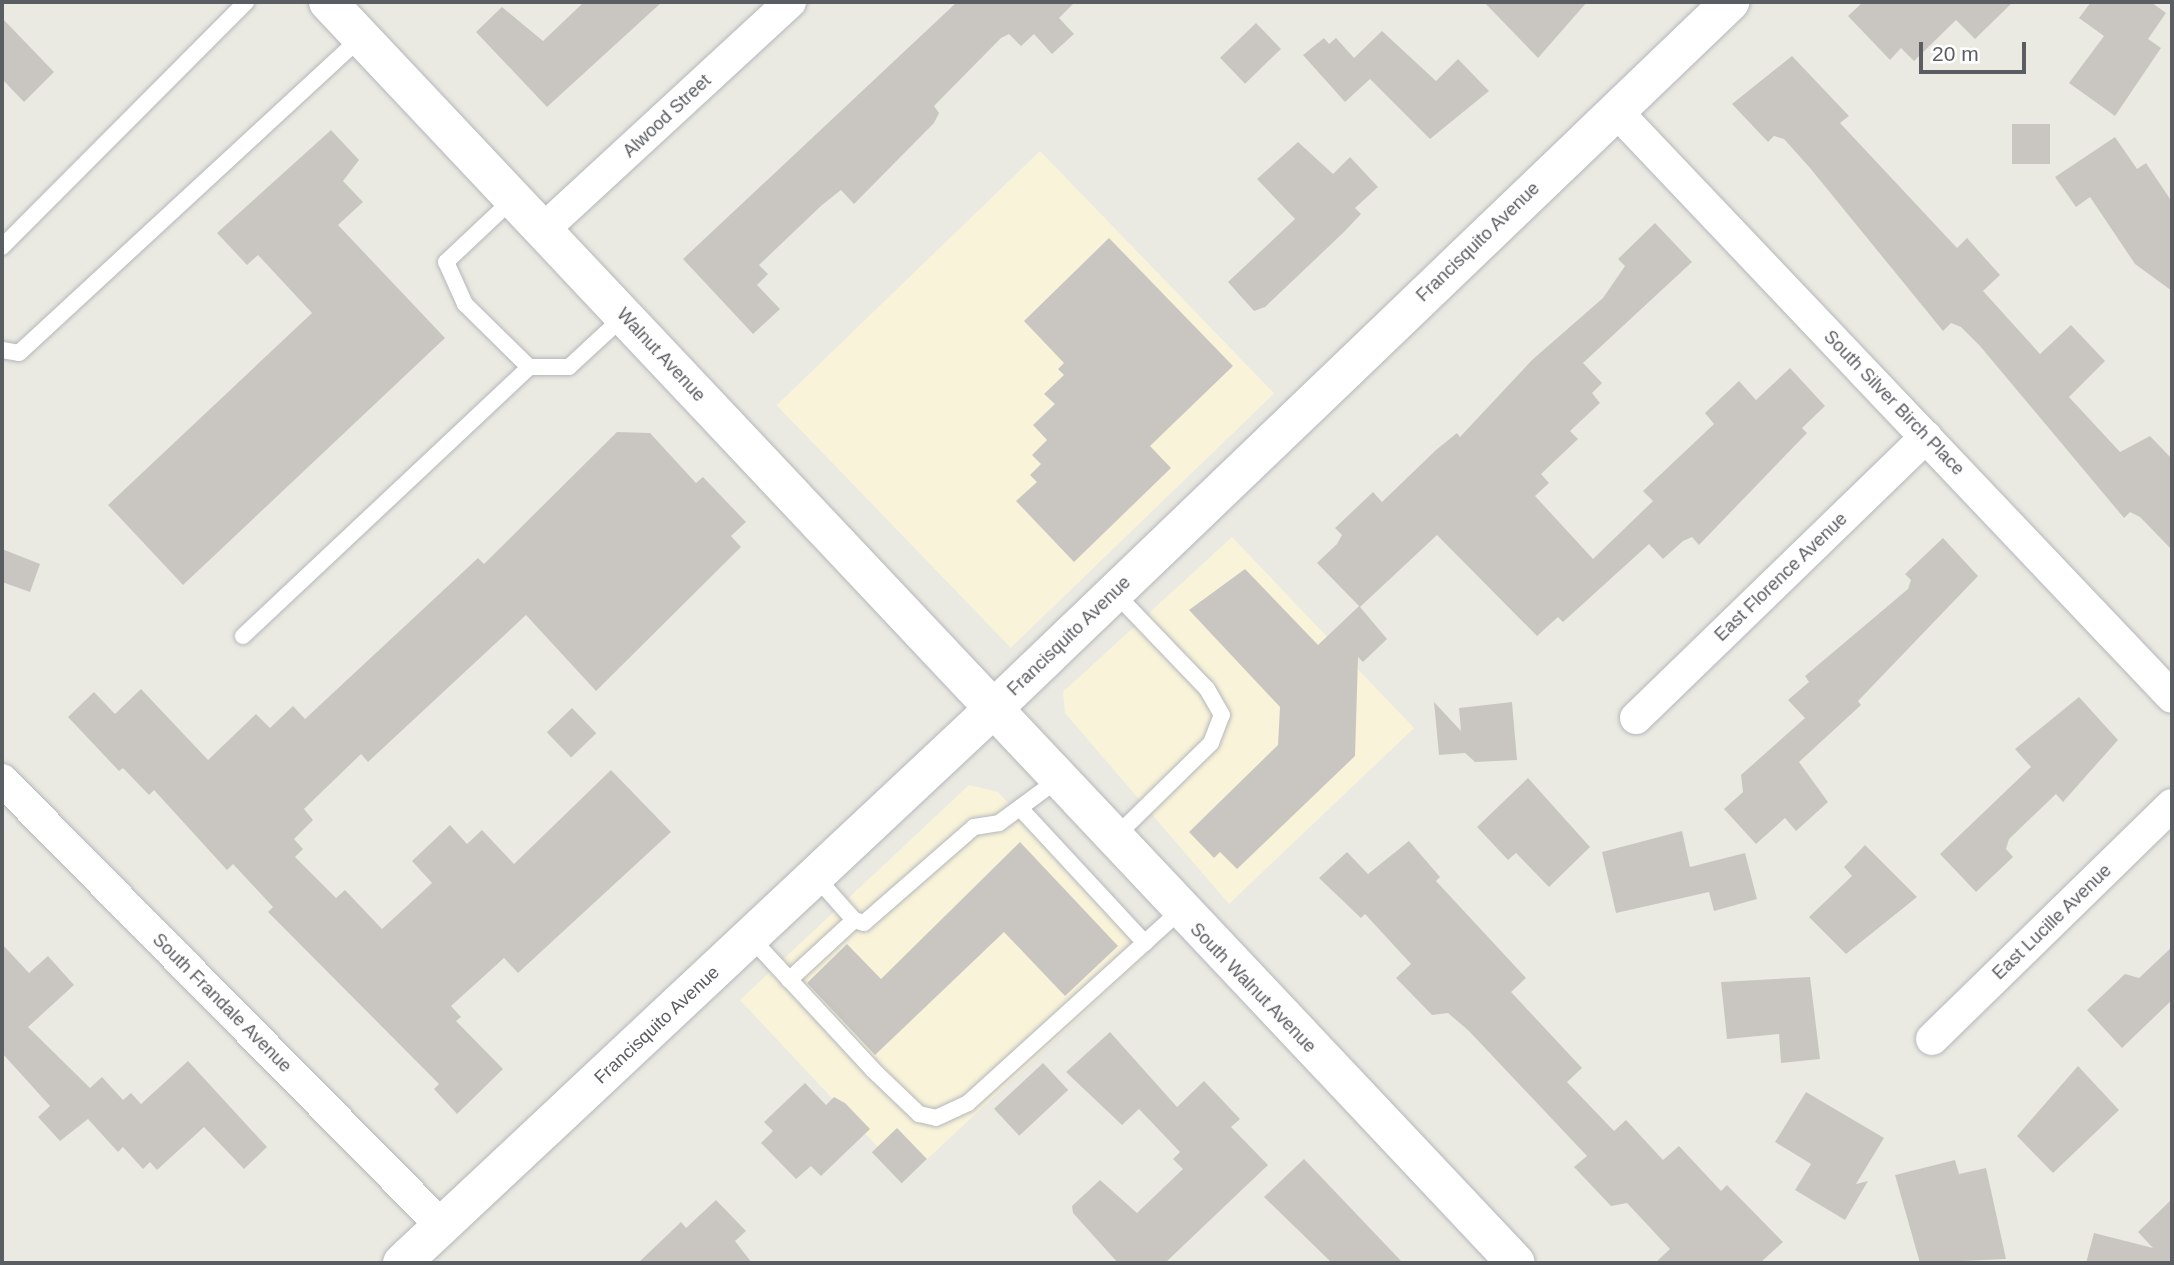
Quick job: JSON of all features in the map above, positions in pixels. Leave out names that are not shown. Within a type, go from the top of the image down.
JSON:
[{"type":"street","name":"Walnut Avenue","points":[[328,2],[544,229],[990,712]]},
{"type":"street","name":"Alwood Street","points":[[544,229],[790,2]]},
{"type":"street","name":"Francisquito Avenue","points":[[402,1263],[990,712],[1730,2]]},
{"type":"street","name":"South Silver Birch Place","points":[[1615,110],[2172,697]]},
{"type":"street","name":"East Florence Avenue","points":[[1636,718],[1926,437]]},
{"type":"street","name":"South Walnut Avenue","points":[[990,712],[1515,1263]]},
{"type":"street","name":"South Frandale Avenue","points":[[2,780],[442,1226]]},
{"type":"street","name":"East Lucille Avenue","points":[[1932,1038],[2172,805]]},
{"type":"lane","points":[[2,247],[246,2]]},
{"type":"lane","points":[[2,350],[19,353],[361,37]]},
{"type":"lane","points":[[514,198],[446,262],[465,304],[530,367]]},
{"type":"lane","points":[[243,636],[530,367],[569,367],[624,316]]},
{"type":"lane","points":[[1112,840],[1211,743],[1222,715],[1207,689],[1114,592]]},
{"type":"lane","points":[[789,980],[854,920],[878,917],[974,827],[999,823],[1056,781]]},
{"type":"lane","points":[[1020,808],[1145,943]]},
{"type":"lane","points":[[815,876],[854,920]]},
{"type":"lane","points":[[750,937],[919,1114],[936,1118],[968,1102],[1180,911]]},
{"type":"shaded area","points":[[1040,151],[1274,393],[1011,648],[777,405]]},
{"type":"shaded area","points":[[1232,537],[1414,728],[1229,904],[1065,713],[1063,692]]},
{"type":"shaded area","points":[[969,785],[998,792],[1148,953],[907,1178],[740,1000]]},
{"type":"building","points":[[584,2],[662,2],[547,107],[476,32],[502,7],[543,41]]},
{"type":"building","points":[[957,2],[1075,2],[1059,18],[1074,34],[1052,54],[1034,34],[1021,46],[1009,34],[1001,38],[934,106],[939,113],[934,123],[854,204],[841,190],[822,205],[759,265],[768,274],[757,285],[780,309],[753,334],[683,259]]},
{"type":"building","points":[[1484,2],[1587,2],[1538,58]]},
{"type":"building","points":[[1863,2],[2013,2],[1975,39],[1956,20],[1914,61],[1901,48],[1890,60],[1848,16]]},
{"type":"building","points":[[2091,2],[2151,2],[2166,13],[2148,39],[2161,48],[2115,116],[2069,83],[2104,36],[2079,18]]},
{"type":"building","points":[[2,18],[54,72],[24,102],[2,79]]},
{"type":"building","points":[[1256,23],[1281,49],[1245,84],[1220,58]]},
{"type":"building","points":[[1382,31],[1436,81],[1458,59],[1489,91],[1430,139],[1370,79],[1345,102],[1303,55],[1324,38],[1329,44],[1336,38],[1354,58]]},
{"type":"building","points":[[1792,56],[1849,116],[1840,123],[1957,248],[1967,238],[2000,275],[1983,291],[2040,354],[2071,325],[2105,361],[2069,397],[2120,452],[2150,436],[2172,459],[2172,550],[2140,517],[2130,512],[2124,518],[1980,346],[1961,327],[1951,323],[1943,331],[1784,139],[1774,136],[1768,142],[1732,104]]},
{"type":"building","points":[[2012,124],[2050,124],[2050,164],[2012,164]]},
{"type":"building","points":[[331,130],[359,160],[343,181],[363,202],[338,225],[445,338],[183,585],[108,505],[312,313],[258,255],[247,265],[217,233]]},
{"type":"building","points":[[2115,137],[2137,169],[2146,163],[2172,202],[2172,291],[2135,264],[2090,197],[2076,207],[2055,177]]},
{"type":"building","points":[[1298,142],[1333,174],[1350,157],[1378,187],[1355,208],[1361,214],[1344,232],[1265,307],[1254,311],[1228,282],[1295,219],[1257,179]]},
{"type":"building","points":[[1655,223],[1692,262],[1583,363],[1602,383],[1592,393],[1600,403],[1570,431],[1578,439],[1541,474],[1549,483],[1535,496],[1593,559],[1653,501],[1643,491],[1714,424],[1705,413],[1739,381],[1756,400],[1790,368],[1825,406],[1802,428],[1807,433],[1699,545],[1692,537],[1683,541],[1663,559],[1649,544],[1563,622],[1558,617],[1537,636],[1437,535],[1360,607],[1387,639],[1363,662],[1358,657],[1355,756],[1237,869],[1220,852],[1214,858],[1189,832],[1278,745],[1280,707],[1189,610],[1245,569],[1318,645],[1359,606],[1317,563],[1337,544],[1342,535],[1335,528],[1373,492],[1382,502],[1436,450],[1457,433],[1460,437],[1532,360],[1603,298],[1625,266],[1618,259]]},
{"type":"building","points":[[1109,238],[1233,366],[1150,446],[1171,468],[1074,562],[1016,501],[1037,482],[1030,475],[1041,464],[1032,455],[1047,440],[1033,425],[1055,404],[1044,394],[1064,375],[1058,369],[1064,363],[1024,321]]},
{"type":"building","points":[[617,432],[650,433],[696,483],[703,477],[746,522],[731,536],[741,547],[596,691],[526,615],[368,762],[361,754],[304,809],[313,820],[294,839],[303,849],[295,857],[336,898],[345,890],[382,929],[432,883],[412,861],[450,825],[467,844],[482,830],[514,864],[611,770],[671,832],[518,973],[504,958],[451,1006],[461,1017],[456,1021],[503,1069],[457,1114],[434,1089],[439,1084],[268,912],[273,907],[233,864],[227,870],[154,790],[149,795],[123,768],[119,771],[68,717],[94,692],[115,714],[141,689],[208,760],[256,714],[270,728],[293,706],[305,719],[478,558],[484,564]]},
{"type":"building","points":[[1943,538],[1978,576],[1858,701],[1861,705],[1799,762],[1828,802],[1796,831],[1785,818],[1756,844],[1724,809],[1743,792],[1741,775],[1805,718],[1788,700],[1809,682],[1805,676],[1908,589],[1911,580],[1905,574]]},
{"type":"building","points":[[2,549],[40,564],[30,592],[2,582]]},
{"type":"building","points":[[2079,697],[2118,740],[2063,802],[2056,794],[2009,839],[2006,849],[2013,857],[1976,892],[1940,854],[2031,767],[2015,749]]},
{"type":"building","points":[[1434,702],[1461,731],[1459,708],[1512,702],[1517,760],[1475,762],[1465,753],[1439,755]]},
{"type":"building","points":[[572,708],[596,733],[571,757],[547,732]]},
{"type":"building","points":[[1528,778],[1590,847],[1549,887],[1516,853],[1508,860],[1477,827]]},
{"type":"building","points":[[1682,831],[1690,867],[1745,853],[1757,899],[1714,911],[1709,892],[1616,913],[1602,852]]},
{"type":"building","points":[[1409,841],[1440,877],[1436,881],[1526,978],[1511,992],[1582,1068],[1567,1082],[1614,1131],[1626,1120],[1663,1160],[1679,1146],[1721,1191],[1727,1185],[1783,1242],[1760,1263],[1655,1263],[1670,1249],[1627,1203],[1611,1206],[1574,1167],[1587,1156],[1469,1031],[1448,1013],[1432,1015],[1396,978],[1411,964],[1365,914],[1361,918],[1319,878],[1347,852],[1368,874]]},
{"type":"building","points":[[1020,842],[1118,946],[1065,996],[1004,932],[875,1055],[807,983],[847,944],[881,979]]},
{"type":"building","points":[[1865,845],[1917,897],[1846,954],[1809,917],[1852,876],[1844,867]]},
{"type":"building","points":[[2,944],[29,973],[48,956],[74,985],[28,1027],[90,1088],[102,1077],[123,1100],[131,1093],[141,1104],[188,1061],[267,1147],[244,1169],[204,1127],[157,1170],[150,1162],[143,1169],[123,1147],[118,1152],[88,1119],[60,1141],[38,1117],[50,1106],[2,1053]]},
{"type":"building","points":[[2172,947],[2172,1000],[2122,1048],[2087,1010],[2125,974],[2139,978]]},
{"type":"building","points":[[1810,977],[1820,1059],[1781,1063],[1779,1034],[1727,1039],[1721,982]]},
{"type":"building","points":[[1110,1032],[1177,1107],[1204,1081],[1240,1119],[1231,1127],[1268,1165],[1165,1263],[1118,1263],[1073,1213],[1072,1206],[1100,1180],[1137,1213],[1183,1169],[1173,1159],[1180,1152],[1139,1109],[1122,1125],[1066,1072]]},
{"type":"building","points":[[1043,1063],[1068,1090],[1019,1136],[994,1109]]},
{"type":"building","points":[[2078,1066],[2119,1110],[2053,1173],[2017,1136]]},
{"type":"building","points":[[805,1083],[826,1105],[834,1097],[845,1103],[870,1129],[821,1176],[811,1166],[796,1179],[761,1143],[773,1131],[764,1122]]},
{"type":"building","points":[[1806,1092],[1884,1138],[1856,1184],[1868,1181],[1845,1220],[1795,1190],[1811,1164],[1775,1142]]},
{"type":"building","points":[[897,1128],[927,1159],[902,1183],[872,1152]]},
{"type":"building","points":[[1304,1159],[1403,1263],[1332,1263],[1264,1197]]},
{"type":"building","points":[[1955,1160],[1959,1174],[1986,1168],[2006,1259],[1920,1263],[1895,1175]]},
{"type":"building","points":[[2172,1199],[2172,1263],[2086,1263],[2094,1233],[2153,1248],[2138,1232]]},
{"type":"building","points":[[716,1200],[746,1231],[735,1241],[752,1263],[638,1263],[681,1222],[686,1228]]}]
